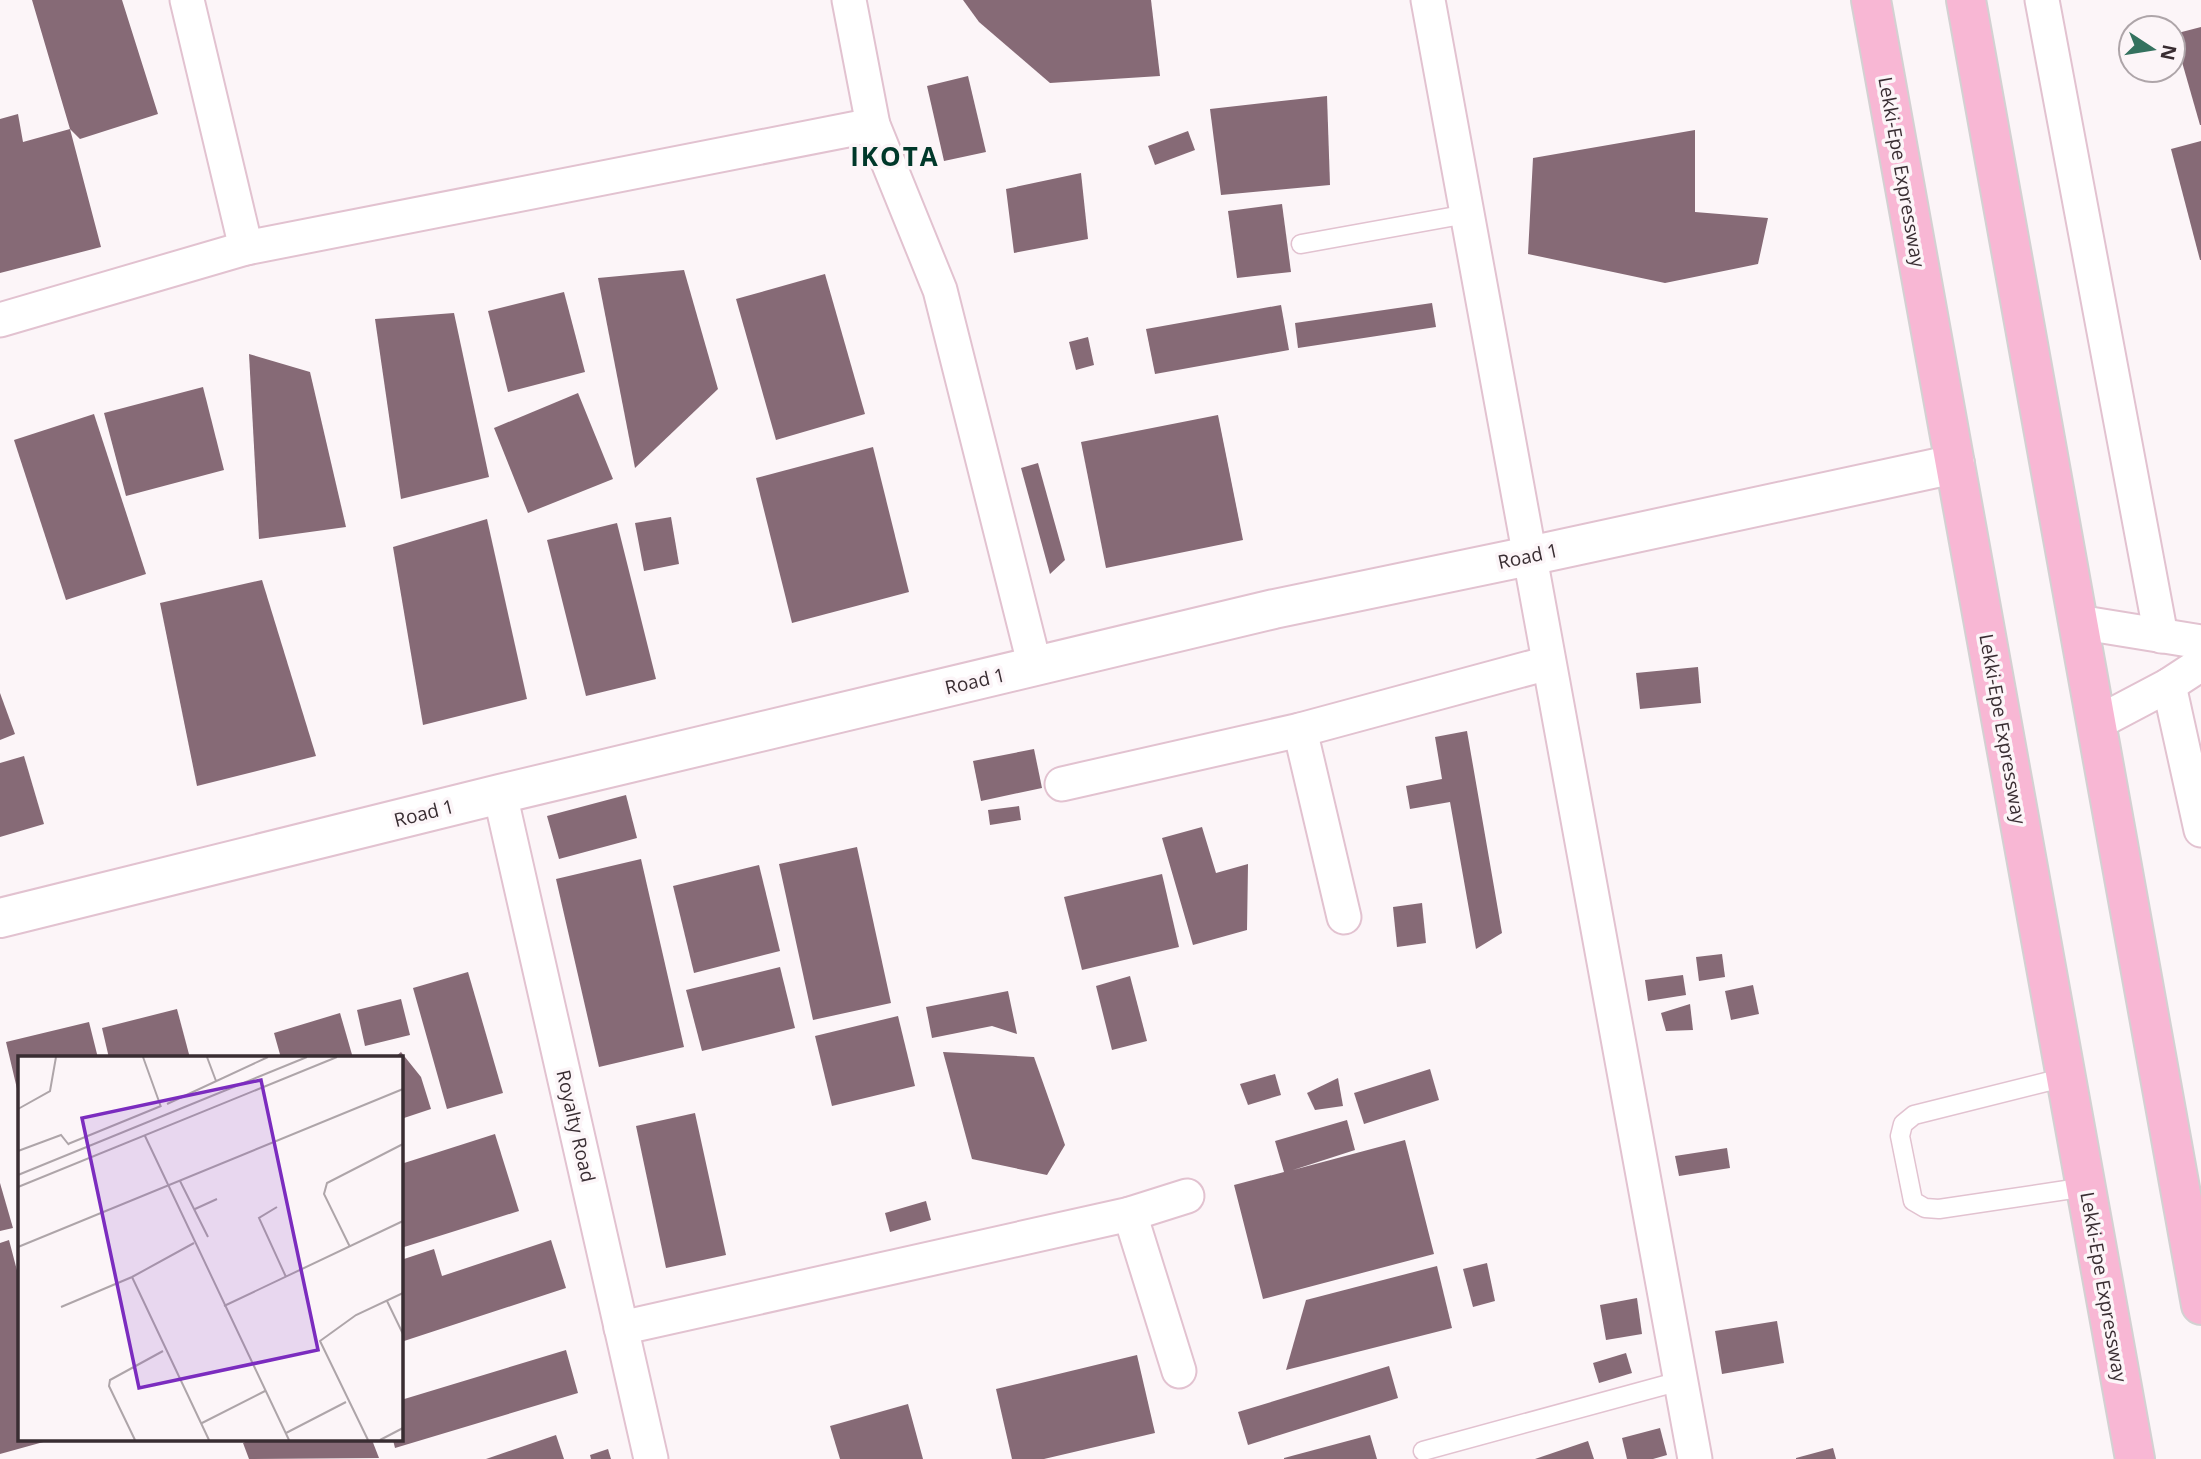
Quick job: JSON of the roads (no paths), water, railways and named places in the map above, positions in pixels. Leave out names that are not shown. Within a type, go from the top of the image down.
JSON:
[{"type":"highway","name":"Lekki-Epe Expressway","points":[[1871,0],[2135,1459]]},
{"type":"highway","points":[[1966,0],[2201,1305]]},
{"type":"street","points":[[187,0],[246,248]]},
{"type":"street","points":[[849,0],[873,125],[940,290],[1035,667]]},
{"type":"street","points":[[1429,0],[1695,1459]]},
{"type":"street","points":[[2042,0],[2161,636]]},
{"type":"street","points":[[0,320],[246,248],[873,125]]},
{"type":"street","name":"Road 1","points":[[0,918],[500,794],[1274,609],[1955,464]]},
{"type":"street","points":[[2078,622],[2201,642]]},
{"type":"street","points":[[1062,784],[1300,730],[1548,663]]},
{"type":"street","points":[[2097,723],[2169,685],[2201,664]]},
{"type":"street","points":[[2169,685],[2201,830]]},
{"type":"street","points":[[1300,730],[1344,917]]},
{"type":"street","name":"Royalty Road","points":[[500,794],[651,1459]]},
{"type":"street","points":[[621,1328],[1130,1214],[1187,1196]]},
{"type":"street","points":[[1130,1214],[1179,1371]]},
{"type":"lane","points":[[1301,244],[1467,214]]},
{"type":"lane","points":[[2066,1077],[1913,1115],[1903,1124],[1900,1136],[1913,1201],[1925,1208],[1939,1209],[2086,1187]]},
{"type":"lane","points":[[1423,1451],[1680,1381]]},
{"type":"district","name":"IKOTA","points":[[895,157]]}]
